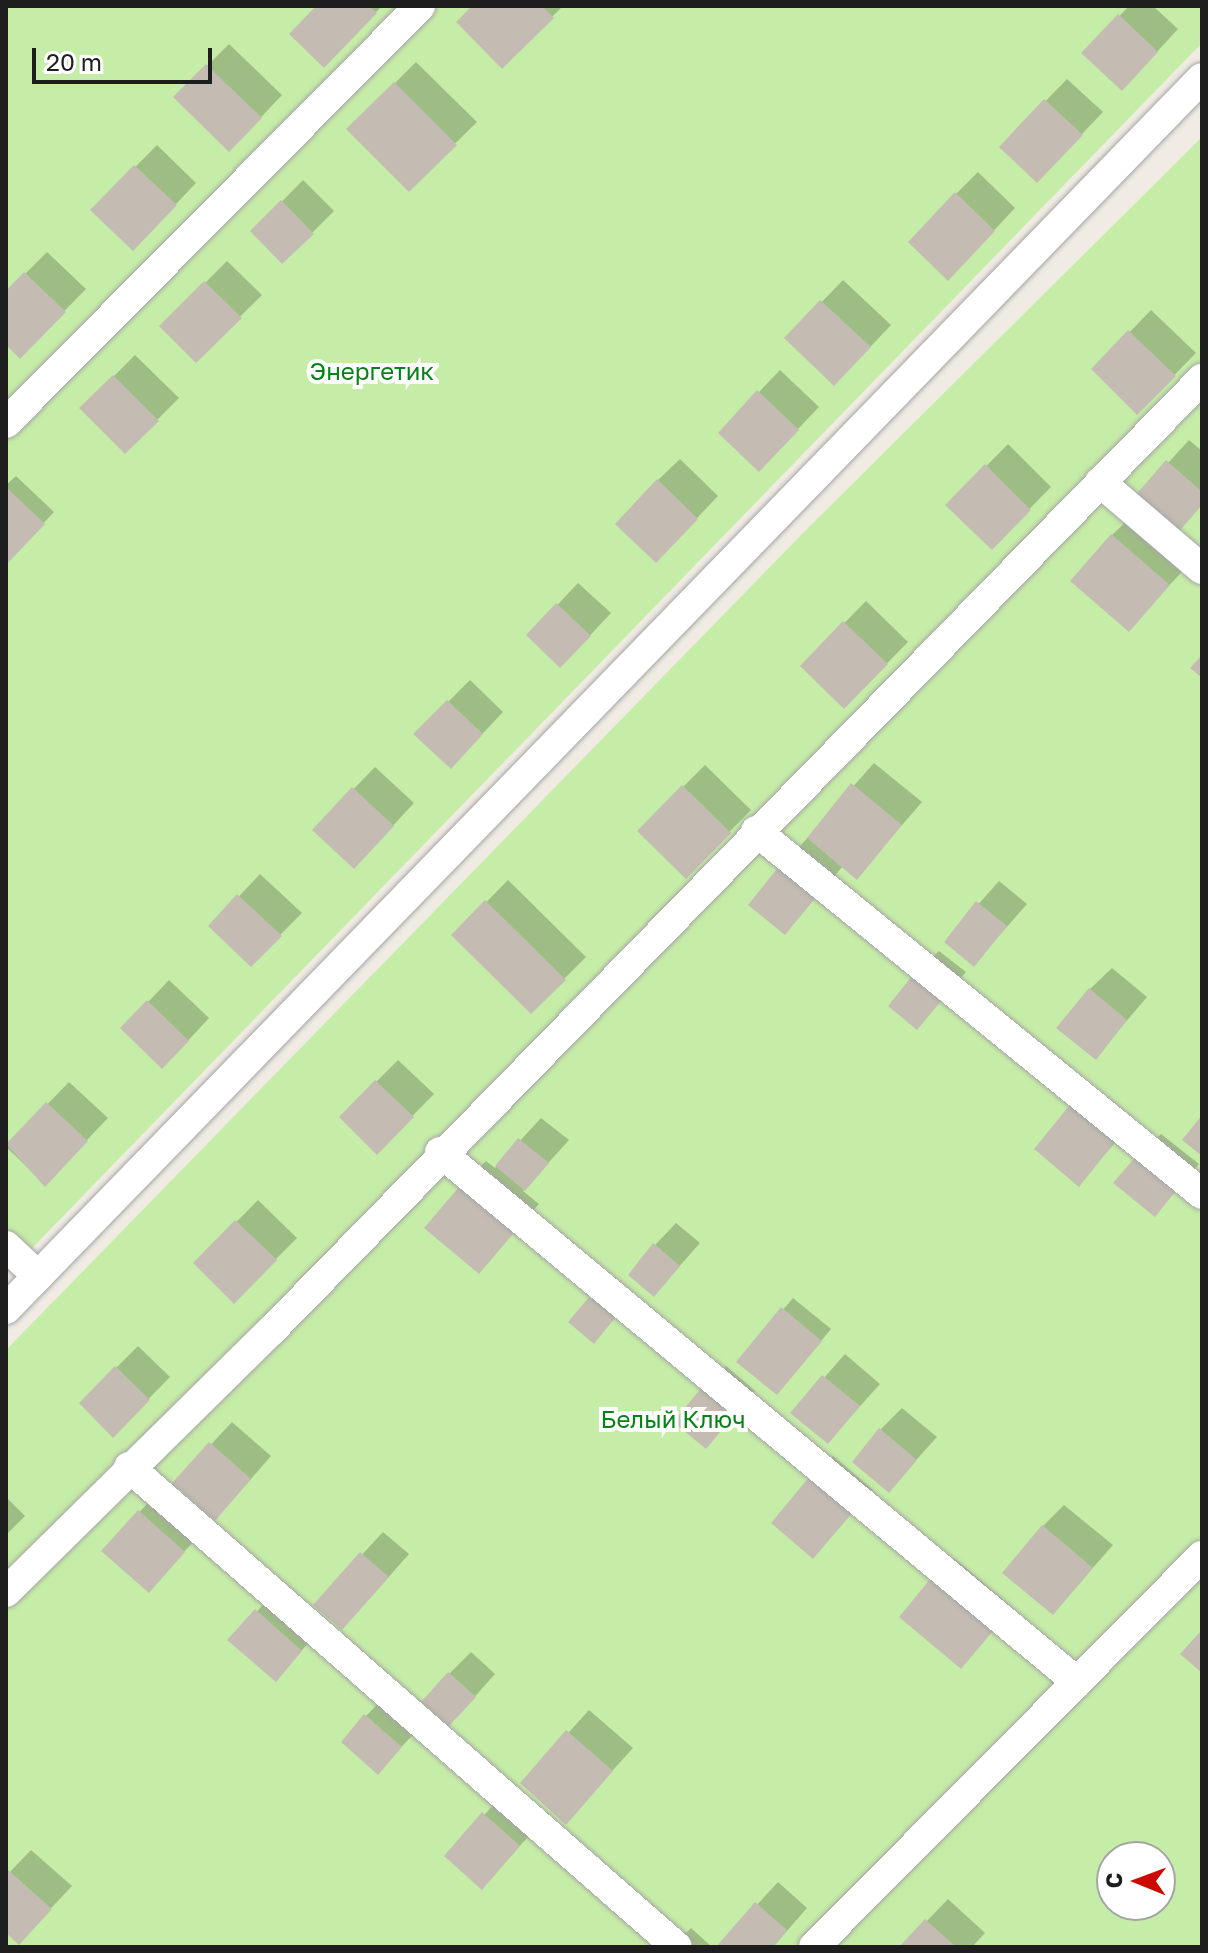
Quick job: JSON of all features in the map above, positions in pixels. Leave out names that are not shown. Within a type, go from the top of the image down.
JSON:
[{"type":"lane","points":[[6,423],[420,6]]},
{"type":"lane","points":[[6,1309],[1202,78]]},
{"type":"lane","points":[[6,1592],[129,1467],[271,1331],[440,1152],[1202,379]]},
{"type":"lane","points":[[1100,482],[1202,569]]},
{"type":"lane","points":[[756,831],[1202,1194]]},
{"type":"lane","points":[[440,1152],[1077,1682]]},
{"type":"lane","points":[[6,1246],[38,1276]]},
{"type":"lane","points":[[129,1467],[677,1947]]},
{"type":"lane","points":[[828,1942],[1077,1682],[1196,1574]]},
{"type":"green space","name":"Энергетик","points":[[6,6],[1202,6],[1202,43],[6,1275]]},
{"type":"green space","name":"Белый Ключ","points":[[1202,137],[1202,1947],[6,1947],[6,1350],[805,531]]},
{"type":"building","points":[[316,6],[369,6],[377,13],[324,68],[289,34]]},
{"type":"building","points":[[472,6],[542,6],[554,18],[502,69],[456,22]]},
{"type":"building","points":[[1118,14],[1158,52],[1122,91],[1081,53]]},
{"type":"building","points":[[206,64],[262,118],[229,152],[173,97]]},
{"type":"building","points":[[394,82],[457,145],[409,192],[346,129]]},
{"type":"building","points":[[1044,99],[1083,135],[1037,183],[999,147]]},
{"type":"building","points":[[134,165],[177,205],[133,251],[90,210]]},
{"type":"building","points":[[955,192],[995,231],[948,281],[908,242]]},
{"type":"building","points":[[281,200],[314,234],[282,264],[250,231]]},
{"type":"building","points":[[24,272],[66,312],[20,359],[6,345],[6,291]]},
{"type":"building","points":[[204,281],[242,318],[196,363],[159,326]]},
{"type":"building","points":[[820,300],[871,347],[834,386],[784,338]]},
{"type":"building","points":[[1128,330],[1176,376],[1137,415],[1091,369]]},
{"type":"building","points":[[113,375],[159,421],[125,454],[79,408]]},
{"type":"building","points":[[757,390],[799,430],[759,472],[718,433]]},
{"type":"building","points":[[1166,460],[1202,492],[1202,505],[1176,535],[1133,498]]},
{"type":"building","points":[[985,464],[1031,510],[992,550],[945,505]]},
{"type":"building","points":[[657,479],[698,519],[656,563],[615,524]]},
{"type":"building","points":[[6,487],[45,524],[6,565]]},
{"type":"building","points":[[1111,534],[1170,585],[1129,632],[1070,581]]},
{"type":"building","points":[[556,603],[591,636],[560,668],[526,635]]},
{"type":"building","points":[[843,621],[888,664],[844,709],[800,666]]},
{"type":"building","points":[[1202,655],[1202,678],[1190,668]]},
{"type":"building","points":[[447,700],[483,734],[451,769],[413,734]]},
{"type":"building","points":[[851,783],[902,825],[857,880],[807,838]]},
{"type":"building","points":[[682,785],[731,833],[686,879],[637,831]]},
{"type":"building","points":[[352,787],[394,826],[354,869],[312,830]]},
{"type":"building","points":[[784,860],[821,891],[785,935],[748,905]]},
{"type":"building","points":[[237,894],[282,936],[251,967],[208,926]]},
{"type":"building","points":[[485,900],[566,980],[531,1014],[451,935]]},
{"type":"building","points":[[976,901],[1007,926],[974,967],[944,942]]},
{"type":"building","points":[[916,971],[946,995],[917,1030],[888,1006]]},
{"type":"building","points":[[1089,988],[1127,1020],[1096,1060],[1056,1028]]},
{"type":"building","points":[[147,1000],[189,1041],[162,1069],[120,1028]]},
{"type":"building","points":[[375,1080],[414,1117],[377,1155],[339,1117]]},
{"type":"building","points":[[46,1102],[88,1141],[45,1187],[6,1144]]},
{"type":"building","points":[[1069,1106],[1114,1143],[1079,1187],[1034,1149]]},
{"type":"building","points":[[1202,1115],[1202,1156],[1182,1140]]},
{"type":"building","points":[[518,1138],[549,1163],[525,1191],[495,1166]]},
{"type":"building","points":[[1138,1154],[1179,1187],[1155,1217],[1113,1183]]},
{"type":"building","points":[[464,1181],[519,1227],[479,1274],[424,1228]]},
{"type":"building","points":[[235,1220],[277,1260],[234,1304],[193,1263]]},
{"type":"building","points":[[653,1243],[680,1266],[654,1297],[628,1275]]},
{"type":"building","points":[[589,1297],[615,1318],[594,1344],[568,1322]]},
{"type":"building","points":[[781,1307],[822,1341],[777,1395],[736,1362]]},
{"type":"building","points":[[115,1366],[150,1400],[113,1438],[79,1403]]},
{"type":"building","points":[[822,1375],[860,1406],[828,1444],[790,1413]]},
{"type":"building","points":[[703,1386],[735,1414],[706,1449],[673,1422]]},
{"type":"building","points":[[879,1428],[917,1460],[889,1493],[852,1462]]},
{"type":"building","points":[[209,1442],[251,1479],[215,1521],[172,1483]]},
{"type":"building","points":[[810,1476],[853,1512],[813,1559],[771,1523]]},
{"type":"building","points":[[138,1510],[185,1552],[149,1593],[101,1551]]},
{"type":"building","points":[[1042,1525],[1093,1568],[1053,1615],[1002,1573]]},
{"type":"building","points":[[360,1552],[389,1577],[342,1630],[313,1605]]},
{"type":"building","points":[[931,1578],[993,1631],[961,1669],[899,1617]]},
{"type":"building","points":[[255,1609],[302,1651],[276,1682],[227,1640]]},
{"type":"building","points":[[1202,1630],[1202,1673],[1180,1654]]},
{"type":"building","points":[[448,1672],[476,1697],[449,1726],[421,1702]]},
{"type":"building","points":[[364,1714],[402,1747],[378,1775],[341,1742]]},
{"type":"building","points":[[566,1730],[613,1771],[566,1825],[520,1783]]},
{"type":"building","points":[[482,1812],[520,1846],[482,1890],[444,1856]]},
{"type":"building","points":[[8,1870],[52,1909],[19,1945],[6,1933]]},
{"type":"building","points":[[755,1902],[787,1930],[773,1947],[716,1947]]},
{"type":"building","points":[[925,1919],[956,1947],[899,1947]]}]
